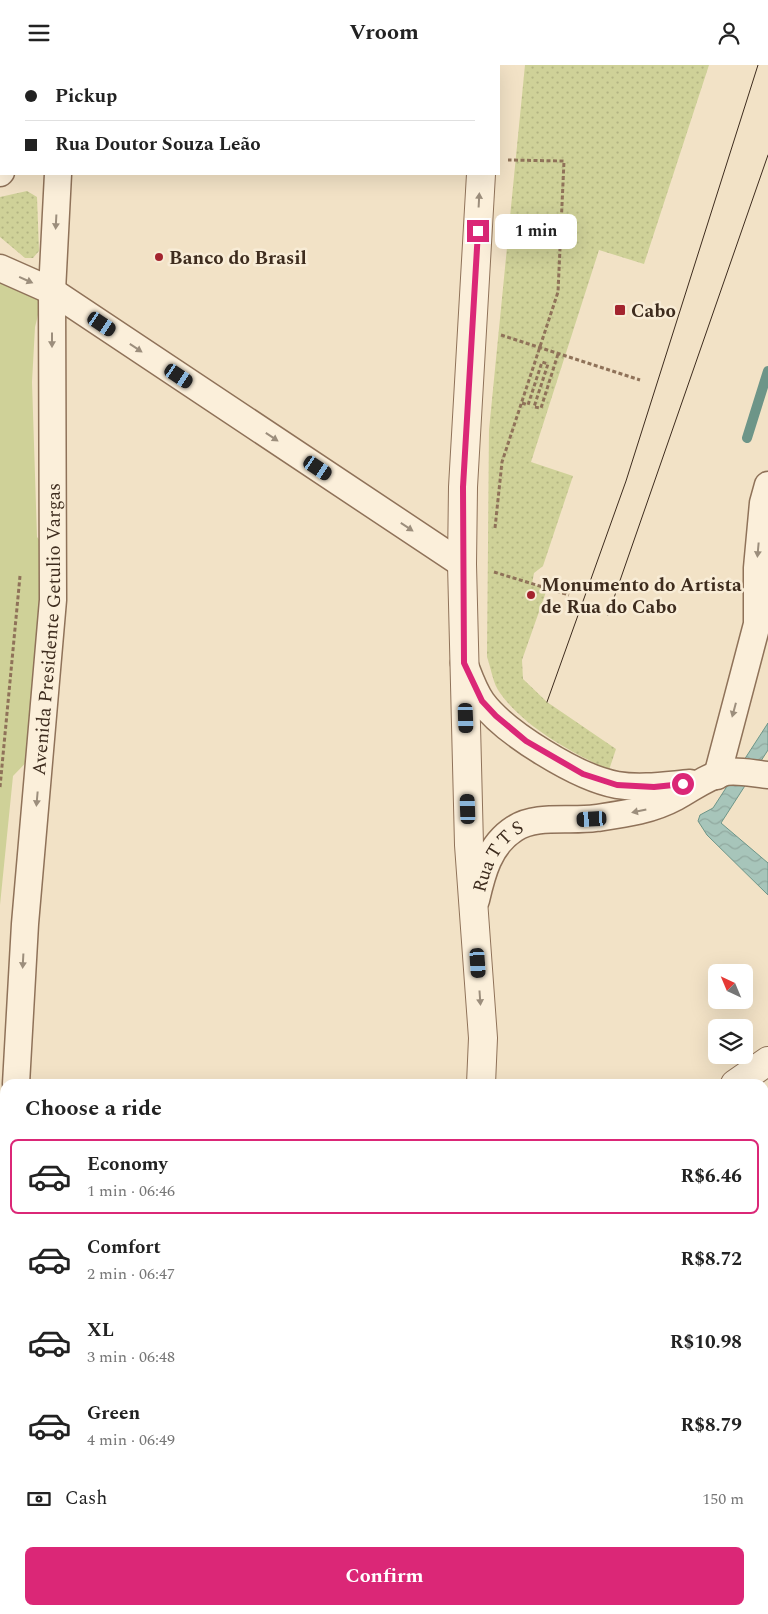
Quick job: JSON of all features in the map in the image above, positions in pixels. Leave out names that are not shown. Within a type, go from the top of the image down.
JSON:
[{"type":"street","name":"Avenida Presidente Getulio Vargas","points":[[16,1079],[25,925],[52,600],[52,291],[58,175]]},
{"type":"street","points":[[481,175],[463,487],[462,564],[469,845],[483,1038],[481,1079]]},
{"type":"street","points":[[0,268],[52,291],[462,564]]},
{"type":"street","points":[[464,663],[482,701],[496,716],[526,741],[583,774],[617,785],[654,787],[707,779],[757,624],[757,568],[763,503],[768,485]]},
{"type":"street","name":"Rua T T S","points":[[474,907],[483,870],[504,836],[515,827],[530,822],[592,819],[643,811],[676,797],[707,779],[727,772],[768,775]]},
{"type":"street","points":[[742,1079],[768,1061]]},
{"type":"path","points":[[495,535],[502,462],[558,292],[564,161],[500,160]]},
{"type":"path","points":[[472,326],[640,380]]},
{"type":"path","points":[[522,403],[528,405],[542,362],[548,364],[534,407],[541,408],[558,354]]},
{"type":"path","points":[[0,787],[21,567]]},
{"type":"path","points":[[491,571],[570,595]]},
{"type":"green space","points":[[525,65],[709,65],[644,264],[599,250],[531,462],[573,476],[543,566],[534,573],[532,584],[547,589],[522,660],[523,679],[547,702],[616,749],[609,770],[580,756],[550,738],[522,717],[498,689],[487,657],[489,430]]},
{"type":"green space","points":[[27,191],[37,197],[39,251],[33,258],[25,258],[0,237],[0,197]]},
{"type":"green space","points":[[0,279],[42,299],[35,327],[32,382],[37,537],[58,563],[41,747],[13,776],[0,905]]},
{"type":"water","points":[[768,723],[768,750],[721,823],[768,863],[768,895],[707,835],[698,821],[700,815],[713,808]]},
{"type":"waterway","points":[[747,438],[768,371]]},
{"type":"tram line","points":[[547,702],[626,481],[758,65]]},
{"type":"tram line","points":[[608,615],[768,155]]},
{"type":"place","name":"Banco do Brasil","points":[[159,257]]},
{"type":"place","name":"Cabo","points":[[620,310]]},
{"type":"place","name":"Monumento do Artista de Rua do Cabo","points":[[531,595]]},
{"type":"route","points":[[478,231],[463,487],[462,604],[464,663],[482,701],[496,716],[526,741],[583,774],[617,785],[654,787],[683,784]]}]
